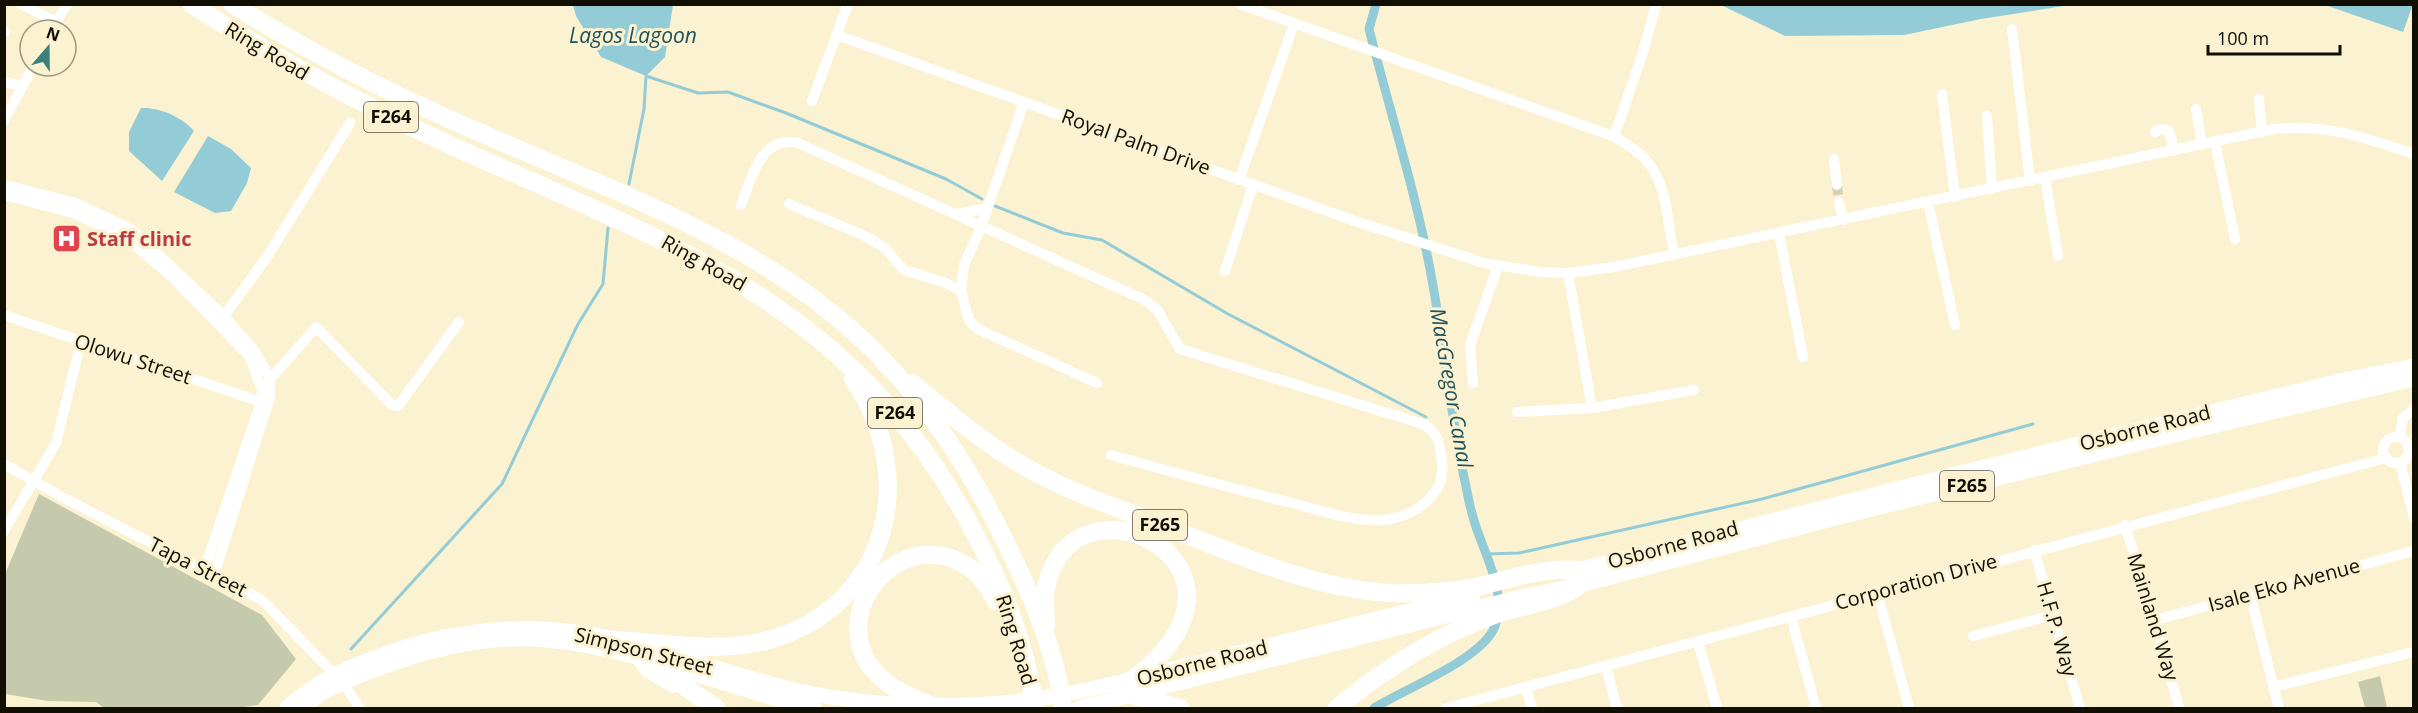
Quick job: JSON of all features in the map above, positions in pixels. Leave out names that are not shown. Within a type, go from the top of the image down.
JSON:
[{"type":"highway","name":"Ring Road","points":[[191,4],[257,47],[360,103],[628,223],[727,274],[781,309],[831,348],[879,394],[937,468],[987,557],[1032,684],[1035,708]]},
{"type":"highway","name":"Ring Road","points":[[232,4],[287,38],[377,85],[697,230],[772,271],[828,313],[883,360],[945,437],[970,475],[1012,555],[1047,636],[1063,708]]},
{"type":"highway","points":[[615,640],[725,646],[767,640],[815,619],[856,582],[873,556],[887,514],[889,468],[877,421],[867,399],[831,348]]},
{"type":"highway","name":"F265","points":[[883,360],[970,431],[1032,470],[1072,490],[1257,562],[1321,583],[1353,589],[1424,592],[1478,602],[1520,591],[1559,568],[1579,577]]},
{"type":"highway","points":[[1047,636],[1045,596],[1054,566],[1070,547],[1090,534],[1106,529],[1125,530],[1154,541],[1178,566],[1187,592],[1186,611],[1175,639],[1133,688],[1180,708]]},
{"type":"highway","points":[[930,705],[903,695],[877,674],[866,657],[859,636],[860,612],[870,588],[879,576],[916,555],[930,554],[948,557],[964,564],[979,575],[993,593],[1003,618],[1014,630]]},
{"type":"highway","points":[[1337,708],[1478,602],[1520,591],[1570,593],[1579,577]]},
{"type":"highway","points":[[641,658],[716,708]]},
{"type":"main road","name":"Osborne Road","points":[[1579,577],[1967,471],[2344,380],[2414,366]]},
{"type":"main road","name":"Osborne Road","points":[[1579,577],[2414,379]]},
{"type":"main road","name":"Osborne Road","points":[[1079,708],[1133,688],[1478,602]]},
{"type":"main road","name":"Simpson Street","points":[[287,708],[302,693],[403,647],[448,635],[537,628],[583,633],[615,640],[763,689]]},
{"type":"main road","points":[[301,708],[338,678],[422,653],[461,644],[501,639],[578,644],[763,689],[814,708]]},
{"type":"main road","name":"Osborne Road","points":[[763,689],[837,699],[968,705],[1133,688]]},
{"type":"street","points":[[21,4],[42,18]]},
{"type":"street","points":[[59,18],[68,4]]},
{"type":"street","points":[[812,102],[848,4]]},
{"type":"street","points":[[1240,4],[1614,137],[1630,145],[1654,167],[1661,184],[1674,255]]},
{"type":"street","points":[[1614,137],[1643,52],[1656,5]]},
{"type":"street","points":[[1239,180],[1294,24]]},
{"type":"street","points":[[2012,28],[2030,182]]},
{"type":"street","name":"Royal Palm Drive","points":[[837,35],[1253,185],[1435,247],[1498,266],[1568,273],[1674,255],[2262,132],[2302,127],[2328,128],[2367,137],[2414,154]]},
{"type":"street","points":[[4,122],[27,78]]},
{"type":"street","points":[[4,82],[23,87]]},
{"type":"street","points":[[1942,94],[1955,197]]},
{"type":"street","points":[[2259,99],[2262,132]]},
{"type":"street","points":[[1024,102],[981,227],[964,265],[961,291],[969,320],[978,329],[1098,383]]},
{"type":"street","points":[[2196,109],[2202,145]]},
{"type":"street","points":[[1987,116],[1994,175],[1992,189]]},
{"type":"street","points":[[224,315],[269,254],[350,123]]},
{"type":"street","points":[[2155,132],[2160,129],[2169,131],[2174,151]]},
{"type":"street","points":[[741,205],[755,168],[764,155],[777,142],[798,143],[1148,302],[1158,311],[1180,349],[1424,424],[1434,430],[1438,437],[1444,476],[1436,493],[1405,515],[1368,520],[1257,495],[1111,455]]},
{"type":"street","points":[[2215,142],[2235,239]]},
{"type":"street","points":[[1834,159],[1837,185]]},
{"type":"street","points":[[2045,178],[2058,256]]},
{"type":"street","points":[[4,185],[76,203],[131,229],[224,315],[254,350],[270,379],[270,397],[254,453],[209,573]]},
{"type":"street","points":[[1225,271],[1253,185]]},
{"type":"street","points":[[4,195],[73,213],[126,238],[172,276],[223,326],[249,356],[262,390],[261,402],[209,573]]},
{"type":"street","points":[[1839,202],[1844,220]]},
{"type":"street","points":[[1928,202],[1955,325]]},
{"type":"street","points":[[789,204],[865,236],[885,248],[904,270],[946,283],[961,291]]},
{"type":"street","points":[[957,214],[987,208]]},
{"type":"street","points":[[1779,233],[1803,357]]},
{"type":"street","points":[[946,283],[964,265]]},
{"type":"street","points":[[1473,383],[1470,345],[1498,266]]},
{"type":"street","points":[[1568,273],[1592,408]]},
{"type":"street","name":"Olowu Street","points":[[4,315],[261,402]]},
{"type":"street","points":[[262,390],[316,327],[395,407],[404,399],[459,322]]},
{"type":"street","points":[[4,531],[46,462],[61,429],[81,342]]},
{"type":"street","points":[[1516,412],[1592,408],[1694,390]]},
{"type":"street","points":[[2399,437],[2403,418],[2414,409]]},
{"type":"street","points":[[2393,437],[2399,437],[2405,440],[2412,451],[2400,463],[2395,463],[2386,458],[2384,446],[2393,437]]},
{"type":"street","name":"Corporation Drive","points":[[1447,708],[1464,706],[2125,525],[2386,458]]},
{"type":"street","points":[[2400,463],[2414,517]]},
{"type":"street","name":"Tapa Street","points":[[4,464],[262,600],[338,678],[360,708]]},
{"type":"street","name":"Mainland Way","points":[[2125,525],[2155,620],[2179,708]]},
{"type":"street","name":"H.F.P. Way","points":[[2034,550],[2080,708]]},
{"type":"street","name":"Isale Eko Avenue","points":[[2155,620],[2414,551]]},
{"type":"street","points":[[1877,592],[1909,708]]},
{"type":"street","points":[[2250,594],[2279,708]]},
{"type":"street","points":[[1973,636],[2054,615]]},
{"type":"street","points":[[1791,617],[1816,708]]},
{"type":"street","points":[[1698,642],[1716,708]]},
{"type":"street","points":[[2273,687],[2414,652]]},
{"type":"street","points":[[641,658],[646,672],[703,708]]},
{"type":"street","points":[[1606,666],[1617,708]]},
{"type":"street","points":[[1526,688],[1532,708]]},
{"type":"green space","points":[[39,494],[262,615],[296,659],[258,705],[238,708],[104,708],[96,702],[48,701],[5,694],[5,574]]},
{"type":"green space","points":[[2380,676],[2387,708],[2365,708],[2358,682]]},
{"type":"water","points":[[2325,4],[2413,4],[2403,32],[2325,5]]},
{"type":"water","name":"Lagos Lagoon","points":[[573,5],[673,5],[665,57],[646,76],[601,57],[576,16]]},
{"type":"water","points":[[1721,5],[2070,5],[1981,19],[1904,35],[1785,36]]},
{"type":"water","points":[[141,108],[156,109],[170,114],[183,121],[194,131],[162,181],[129,151],[129,132]]},
{"type":"water","points":[[208,136],[231,149],[251,168],[247,183],[231,211],[215,213],[174,192]]},
{"type":"waterway","name":"MacGregor Canal","points":[[1374,708],[1441,672],[1475,650],[1488,638],[1495,626],[1498,612],[1496,585],[1470,507],[1459,453],[1426,249],[1369,29],[1376,4]]},
{"type":"waterway","points":[[629,184],[644,109],[646,76],[698,93],[728,92],[786,113],[946,179],[982,199]]},
{"type":"waterway","points":[[995,206],[1063,233],[1102,240],[1228,314],[1426,417]]},
{"type":"waterway","points":[[351,649],[502,484],[578,324],[603,284],[608,228]]},
{"type":"waterway","points":[[1485,554],[1519,553],[1762,499],[2033,424]]},
{"type":"tunnel","points":[[1837,185],[1839,202]]},
{"type":"place","name":"Staff clinic","points":[[66,239]]}]
